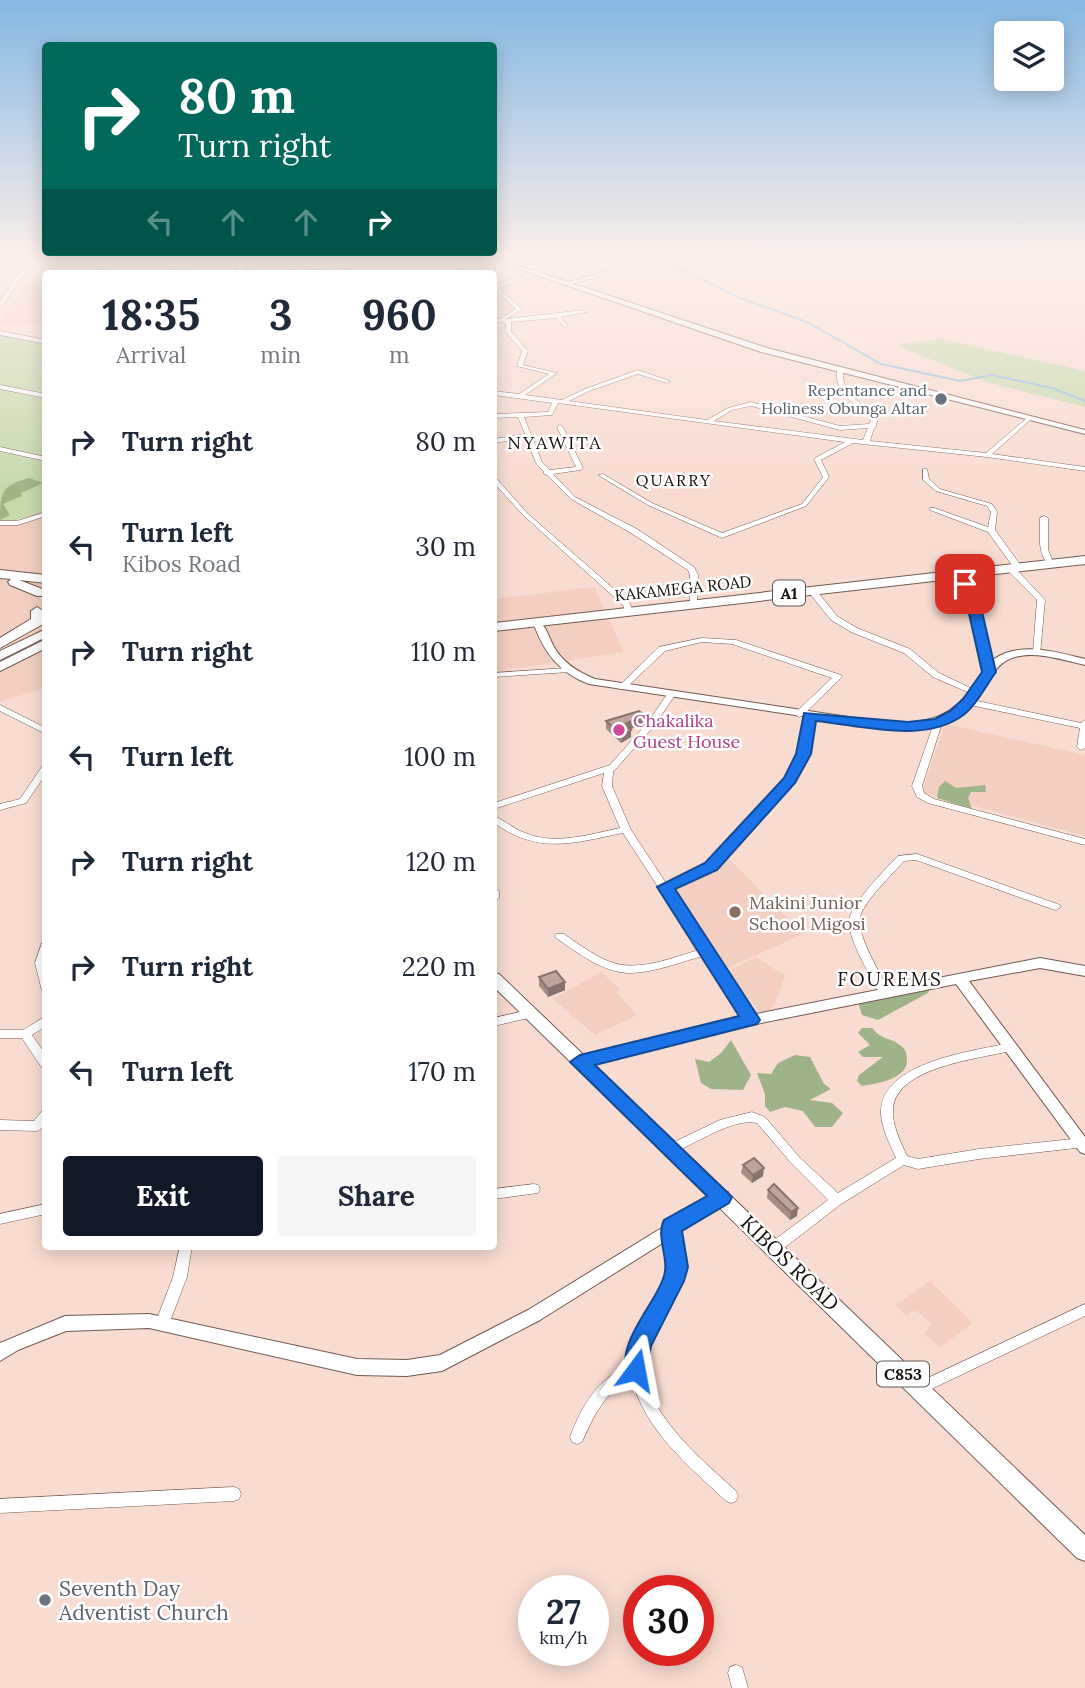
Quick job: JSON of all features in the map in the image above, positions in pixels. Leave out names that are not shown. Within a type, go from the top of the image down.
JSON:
[{"type":"highway","name":"KAKAMEGA ROAD","points":[[497,628],[1085,561]]},
{"type":"highway","name":"KAKAMEGA ROAD","points":[[497,628],[1085,561]]},
{"type":"highway","points":[[0,575],[42,579]]},
{"type":"highway","points":[[0,575],[42,591]]},
{"type":"highway","points":[[0,644],[38,621],[41,614],[36,605],[42,593]]},
{"type":"highway","points":[[0,667],[42,645]]},
{"type":"main road","points":[[0,650],[42,631]]},
{"type":"main road","points":[[0,656],[42,631]]},
{"type":"main road","name":"KIBOS ROAD","points":[[497,981],[1085,1550]]},
{"type":"street","points":[[8,334],[42,341]]},
{"type":"street","points":[[510,334],[525,351],[520,366],[554,373],[519,397]]},
{"type":"street","points":[[717,334],[764,350],[1085,432]]},
{"type":"street","points":[[840,370],[839,384],[851,399],[873,416],[874,426],[866,442]]},
{"type":"street","points":[[497,416],[551,413],[558,403],[638,372],[667,381]]},
{"type":"street","points":[[0,387],[42,395]]},
{"type":"street","points":[[497,393],[1085,469]]},
{"type":"street","points":[[709,421],[730,409],[751,404],[840,428],[874,426]]},
{"type":"street","points":[[520,415],[527,436],[546,473],[579,503],[635,531],[691,569],[694,575],[693,604]]},
{"type":"street","points":[[987,455],[1028,419]]},
{"type":"street","points":[[546,473],[580,468],[560,427]]},
{"type":"street","points":[[497,441],[527,436]]},
{"type":"street","points":[[600,475],[650,504],[722,536],[804,505],[826,477],[817,459],[852,441]]},
{"type":"street","points":[[0,449],[42,458]]},
{"type":"street","points":[[925,470],[926,480],[938,490],[990,505],[994,512],[991,530]]},
{"type":"street","points":[[497,482],[525,514],[626,604],[629,611]]},
{"type":"street","points":[[932,509],[991,530],[1014,568],[1041,600],[1037,652]]},
{"type":"street","points":[[0,523],[18,523],[42,515]]},
{"type":"street","points":[[1044,519],[1044,549],[1049,563]]},
{"type":"street","points":[[961,576],[970,590],[989,672]]},
{"type":"street","points":[[814,593],[834,618],[907,651],[936,676],[975,692]]},
{"type":"street","points":[[539,625],[554,659],[566,670],[593,682],[804,715],[895,726],[938,723],[956,714],[1003,657],[1037,652],[1085,662]]},
{"type":"street","points":[[622,687],[662,649],[684,642],[719,639],[838,677],[804,715],[804,754],[790,780],[711,867],[665,887]]},
{"type":"street","points":[[497,675],[566,670]]},
{"type":"street","points":[[671,695],[651,724],[612,767],[607,786],[626,830],[751,1020]]},
{"type":"street","points":[[968,702],[1085,725],[1082,747]]},
{"type":"street","points":[[0,708],[42,730]]},
{"type":"street","points":[[938,723],[917,786],[920,795],[931,801],[1085,842]]},
{"type":"street","points":[[497,805],[612,767]]},
{"type":"street","points":[[0,807],[23,801],[42,773]]},
{"type":"street","points":[[497,821],[523,839],[542,843],[626,830]]},
{"type":"street","points":[[885,993],[856,936],[854,919],[859,907],[901,859],[918,857],[1056,907]]},
{"type":"street","points":[[560,936],[594,961],[621,972],[705,952]]},
{"type":"street","points":[[580,1062],[751,1020],[1040,963],[1085,971]]},
{"type":"street","points":[[959,978],[1083,1146]]},
{"type":"street","points":[[497,1022],[529,1014]]},
{"type":"street","points":[[0,1034],[25,1034],[42,1023]]},
{"type":"street","points":[[25,1034],[42,1059]]},
{"type":"street","points":[[903,1160],[891,1130],[886,1106],[894,1087],[919,1071],[1010,1047]]},
{"type":"street","points":[[672,1148],[714,1126],[752,1117],[761,1120],[796,1161],[837,1200]]},
{"type":"street","points":[[0,1125],[37,1126],[42,1119]]},
{"type":"street","points":[[774,1248],[837,1200],[903,1160],[918,1164],[979,1154],[1083,1146]]},
{"type":"street","points":[[497,1194],[534,1189]]},
{"type":"street","points":[[0,1353],[12,1345],[65,1324],[137,1321],[162,1324],[357,1367],[407,1368],[443,1363],[534,1315],[722,1197]]},
{"type":"street","points":[[1,1219],[42,1210]]},
{"type":"street","points":[[671,1227],[677,1267],[674,1281],[640,1345],[636,1370],[652,1408],[675,1443],[731,1496]]},
{"type":"street","points":[[162,1324],[180,1277],[185,1250]]},
{"type":"street","points":[[919,1389],[1085,1310]]},
{"type":"street","points":[[578,1437],[600,1393],[623,1374],[636,1370]]},
{"type":"street","points":[[0,1506],[234,1494]]},
{"type":"shaded area","points":[[42,505],[42,689],[0,702],[0,515]]},
{"type":"shaded area","points":[[594,587],[624,652],[497,672],[497,599]]},
{"type":"shaded area","points":[[945,724],[1085,755],[1085,836],[922,792]]},
{"type":"shaded area","name":"Makini Junior School Migosi","points":[[729,859],[803,934],[725,969],[675,889]]},
{"type":"shaded area","points":[[756,957],[785,976],[773,1008],[762,1013],[724,973]]},
{"type":"shaded area","points":[[601,972],[620,989],[617,993],[637,1015],[595,1035],[553,999]]},
{"type":"shaded area","points":[[930,1281],[973,1323],[940,1347],[924,1334],[932,1324],[915,1310],[906,1316],[896,1305]]},
{"type":"green space","points":[[0,334],[42,342],[42,512],[11,522],[0,520]]},
{"type":"green space","points":[[941,339],[1085,371],[1085,407],[987,382],[900,347],[900,344]]},
{"type":"green space","points":[[29,478],[42,483],[21,493],[22,496],[3,504],[10,515],[0,520],[2,496],[13,484]]},
{"type":"green space","points":[[945,781],[956,788],[985,785],[986,792],[971,792],[968,798],[972,809],[937,798],[939,787]]},
{"type":"green space","points":[[930,987],[928,993],[878,1020],[862,1015],[857,999]]},
{"type":"green space","points":[[862,1028],[872,1028],[904,1048],[907,1060],[902,1072],[875,1084],[862,1086],[857,1081],[859,1075],[883,1057],[863,1057],[858,1052],[870,1045],[858,1033]]},
{"type":"green space","points":[[731,1040],[751,1075],[743,1090],[711,1089],[701,1083],[695,1059],[709,1062],[721,1053]]},
{"type":"green space","points":[[795,1055],[810,1057],[824,1084],[831,1089],[810,1100],[832,1103],[843,1113],[832,1127],[815,1127],[803,1111],[785,1107],[770,1112],[765,1106],[765,1094],[757,1073],[771,1074],[778,1063]]},
{"type":"building","points":[[639,711],[644,715],[625,724],[631,730],[622,736],[606,721]]},
{"type":"building","points":[[556,971],[565,982],[548,989],[539,977]]},
{"type":"building","points":[[754,1158],[764,1168],[753,1175],[743,1165]]},
{"type":"building","points":[[774,1184],[798,1208],[791,1212],[768,1190]]},
{"type":"waterway","points":[[828,334],[881,364],[960,381],[992,375],[1052,388],[1085,401]]},
{"type":"place","name":"Repentance and Holiness Obunga Altar","points":[[941,399]]},
{"type":"place","name":"Chakalika Guest House","points":[[619,730]]},
{"type":"place","name":"Makini Junior School Migosi","points":[[735,912]]},
{"type":"place","name":"Seventh Day Adventist Church","points":[[45,1600]]},
{"type":"district","name":"NYAWITA","points":[[555,442]]},
{"type":"district","name":"QUARRY","points":[[674,480]]},
{"type":"district","name":"FOUREMS","points":[[890,979]]},
{"type":"route","points":[[636,1370],[640,1345],[674,1281],[677,1253],[671,1227],[722,1197],[580,1062],[751,1020],[665,887],[711,867],[790,780],[804,754],[809,716],[908,726],[938,723],[956,714],[968,702],[989,672],[977,631],[970,590],[965,584]]}]
